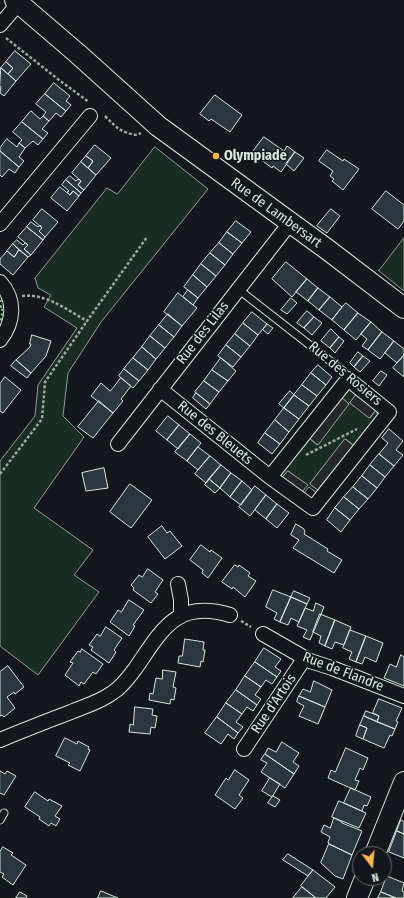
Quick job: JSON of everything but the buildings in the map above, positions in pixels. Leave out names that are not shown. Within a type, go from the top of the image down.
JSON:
[{"type":"main road","name":"Rue de Lambersart","points":[[8,13],[51,46],[113,86],[158,126],[404,308]]},
{"type":"main road","points":[[378,846],[404,782]]},
{"type":"main road","points":[[357,898],[362,886]]},
{"type":"street","points":[[0,224],[95,112]]},
{"type":"street","name":"Rue des Lilas","points":[[118,444],[290,223]]},
{"type":"street","points":[[0,282],[10,298],[12,314],[8,328],[0,340]]},
{"type":"street","points":[[275,472],[348,379]]},
{"type":"street","name":"Rue des Rosiers","points":[[275,472],[313,508],[389,412],[348,379]]},
{"type":"street","name":"Rue des Bleuets","points":[[160,389],[275,472]]},
{"type":"street","points":[[178,584],[182,600],[181,616]]},
{"type":"street","points":[[0,740],[95,702],[113,693],[125,681],[164,628],[181,616],[190,612],[209,610],[230,615]]},
{"type":"street","name":"Rue de Flandre","points":[[264,634],[304,659],[332,668],[404,696]]},
{"type":"street","name":"Rue d'Artois","points":[[244,749],[304,659]]},
{"type":"lane","name":"Rue des Rosiers","points":[[238,289],[343,370],[348,379]]},
{"type":"lane","points":[[0,820],[4,813]]},
{"type":"path","points":[[8,13],[59,80],[95,112],[126,134],[137,135],[158,126]]},
{"type":"path","points":[[0,474],[42,419],[45,382],[147,237]]},
{"type":"path","points":[[10,298],[26,295],[48,299],[87,321]]},
{"type":"path","points":[[275,472],[362,426]]},
{"type":"path","points":[[230,615],[264,634]]},
{"type":"green space","points":[[155,147],[208,189],[101,322],[68,373],[63,416],[84,437],[34,508],[93,550],[74,575],[99,592],[38,675],[0,646],[0,461],[35,416],[38,385],[77,328],[44,307],[51,295],[38,288],[35,278],[107,188],[117,194]]},
{"type":"green space","points":[[404,238],[404,291],[379,271]]},
{"type":"green space","points":[[349,389],[356,395],[350,403],[370,418],[376,410],[378,416],[354,446],[346,439],[310,484],[319,491],[317,493],[309,487],[304,493],[301,493],[307,485],[288,471],[282,478],[281,474],[309,438],[317,445],[349,404],[341,397],[346,390]]},
{"type":"shaded area","points":[[356,395],[376,410],[369,418],[350,403]]},
{"type":"shaded area","points":[[341,397],[349,404],[318,445],[309,438]]},
{"type":"shaded area","points":[[345,439],[354,446],[319,491],[310,484]]},
{"type":"shaded area","points":[[288,471],[308,485],[301,493],[282,478]]},
{"type":"hedge","points":[[0,307],[2,306],[3,312],[0,322]]},
{"type":"place","name":"Olympiade","points":[[216,156]]}]
